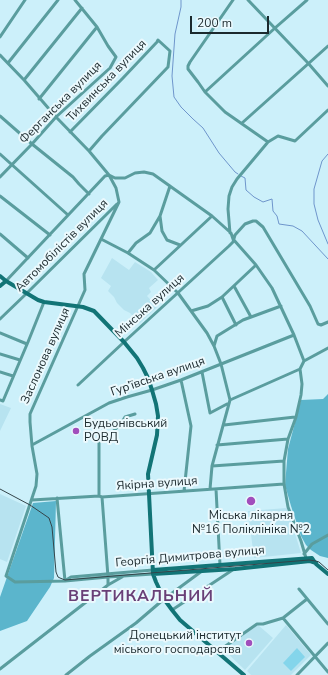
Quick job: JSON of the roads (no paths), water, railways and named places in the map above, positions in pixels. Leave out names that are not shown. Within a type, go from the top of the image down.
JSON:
[{"type":"main road","points":[[0,276],[38,300],[78,306],[94,311],[124,342],[137,358],[148,378],[158,416],[157,435],[148,474],[153,572],[156,582],[164,599],[180,620],[244,675]]},
{"type":"main road","points":[[0,286],[6,281]]},
{"type":"main road","points":[[305,556],[312,558],[316,564],[328,574]]},
{"type":"main road","name":"Георгія Димитрова вулиця","points":[[153,572],[305,556]]},
{"type":"main road","name":"Георгія Димитрова вулиця","points":[[153,572],[235,569],[310,561],[316,564]]},
{"type":"street","points":[[0,36],[25,0]]},
{"type":"street","points":[[8,63],[58,0]]},
{"type":"street","points":[[39,99],[97,27],[75,0]]},
{"type":"street","points":[[233,0],[188,66],[188,69],[205,92],[226,112],[268,142]]},
{"type":"street","points":[[249,0],[328,86]]},
{"type":"street","points":[[205,92],[274,28],[307,0]]},
{"type":"street","points":[[24,80],[82,8]]},
{"type":"street","name":"Ферганська вулиця","points":[[0,177],[56,117],[110,68],[116,57],[97,27]]},
{"type":"street","name":"Тихвинська вулиця","points":[[70,132],[158,40],[170,51],[168,67],[89,151]]},
{"type":"street","points":[[242,123],[328,46]]},
{"type":"street","points":[[0,55],[24,80],[39,99],[89,151],[109,175],[116,188],[119,202]]},
{"type":"street","points":[[230,233],[228,209],[229,196],[237,179],[268,142],[278,136],[295,141],[328,110]]},
{"type":"street","points":[[0,116],[73,177],[89,194]]},
{"type":"street","points":[[0,154],[68,215]]},
{"type":"street","points":[[109,175],[115,178],[124,178],[135,173],[144,172],[152,174],[212,216],[230,233],[256,265],[272,288],[294,335],[304,361]]},
{"type":"street","points":[[6,281],[105,176],[109,175]]},
{"type":"street","points":[[128,253],[136,243],[150,233],[160,216],[170,186]]},
{"type":"street","points":[[0,196],[50,235]]},
{"type":"street","name":"Заслонова вулиця","points":[[6,576],[36,486],[37,474],[32,445],[30,414],[85,290],[84,274],[119,202]]},
{"type":"street","name":"Автомобілістів вулиця","points":[[0,319],[119,202]]},
{"type":"street","points":[[160,216],[162,231],[167,240],[180,245]]},
{"type":"street","points":[[154,270],[212,216]]},
{"type":"street","name":"Мінська вулиця","points":[[78,386],[229,246],[235,235],[245,224],[253,221],[259,223],[263,228],[310,306],[318,324],[321,325],[328,322]]},
{"type":"street","points":[[0,234],[28,258]]},
{"type":"street","points":[[101,240],[128,253],[154,270],[178,293],[207,333],[214,346],[221,364],[230,400]]},
{"type":"street","points":[[191,311],[208,306],[222,297],[256,265]]},
{"type":"street","points":[[234,286],[251,317]]},
{"type":"street","points":[[222,297],[236,325]]},
{"type":"street","points":[[1,401],[44,302]]},
{"type":"street","points":[[207,333],[217,336],[251,317],[281,306]]},
{"type":"street","points":[[0,333],[27,344]]},
{"type":"street","name":"Гур’ївська вулиця","points":[[32,445],[109,403],[181,380],[294,335]]},
{"type":"street","name":"Гур’ївська вулиця","points":[[214,346],[217,336]]},
{"type":"street","points":[[305,556],[288,507],[284,484],[284,461],[288,439],[296,417],[301,395],[302,384],[300,369],[304,361],[328,348]]},
{"type":"street","points":[[0,354],[20,360]]},
{"type":"street","points":[[210,489],[212,466],[230,400],[300,369]]},
{"type":"street","points":[[0,372],[13,376]]},
{"type":"street","points":[[202,372],[210,413],[228,404]]},
{"type":"street","points":[[181,380],[191,426],[184,491]]},
{"type":"street","points":[[108,576],[100,496],[99,440],[110,434],[120,425],[125,417],[135,414]]},
{"type":"street","points":[[224,425],[296,417]]},
{"type":"street","points":[[217,445],[288,439]]},
{"type":"street","points":[[212,466],[284,461]]},
{"type":"street","name":"Якірна вулиця","points":[[32,500],[284,484]]},
{"type":"street","points":[[216,489],[220,565]]},
{"type":"street","points":[[57,498],[65,582]]},
{"type":"street","points":[[305,556],[312,544],[328,535]]},
{"type":"street","points":[[172,610],[235,569]]},
{"type":"street","points":[[66,675],[136,623],[164,599],[202,571]]},
{"type":"street","name":"Георгія Димитрова вулиця","points":[[6,576],[15,582],[65,582],[153,572]]},
{"type":"street","name":"Георгія Димитрова вулиця","points":[[108,576],[123,576],[153,572]]},
{"type":"street","name":"Георгія Димитрова вулиця","points":[[108,576],[108,585]]},
{"type":"street","name":"Георгія Димитрова вулиця","points":[[0,669],[108,585],[123,576]]},
{"type":"street","points":[[299,589],[328,624]]},
{"type":"street","points":[[217,652],[257,624],[263,624],[283,618],[307,599]]},
{"type":"street","points":[[283,618],[328,672]]},
{"type":"street","points":[[297,675],[328,643]]},
{"type":"waterway","points":[[181,0],[181,7],[175,34],[172,76],[174,97],[181,107],[203,128],[219,153],[238,174]]},
{"type":"waterway","points":[[328,154],[322,161],[314,189],[314,204],[318,220],[328,244]]},
{"type":"waterway","points":[[241,176],[245,178],[246,190],[254,197],[263,202],[272,199],[273,211],[277,216],[279,224],[293,226],[302,231],[328,259]]},
{"type":"tram line","points":[[0,489],[30,505],[49,518],[52,527],[56,572],[58,577],[65,580],[309,560],[319,562],[328,570]]},
{"type":"place","name":"Будьонівський РОВД","points":[[76,431]]},
{"type":"place","name":"Міська лікарня №16 Поліклініка №2","points":[[251,501]]},
{"type":"place","name":"Донецький інститут міського господарства","points":[[249,643]]},
{"type":"district","name":"ВЕРТИКАЛЬНИЙ","points":[[141,597]]}]
